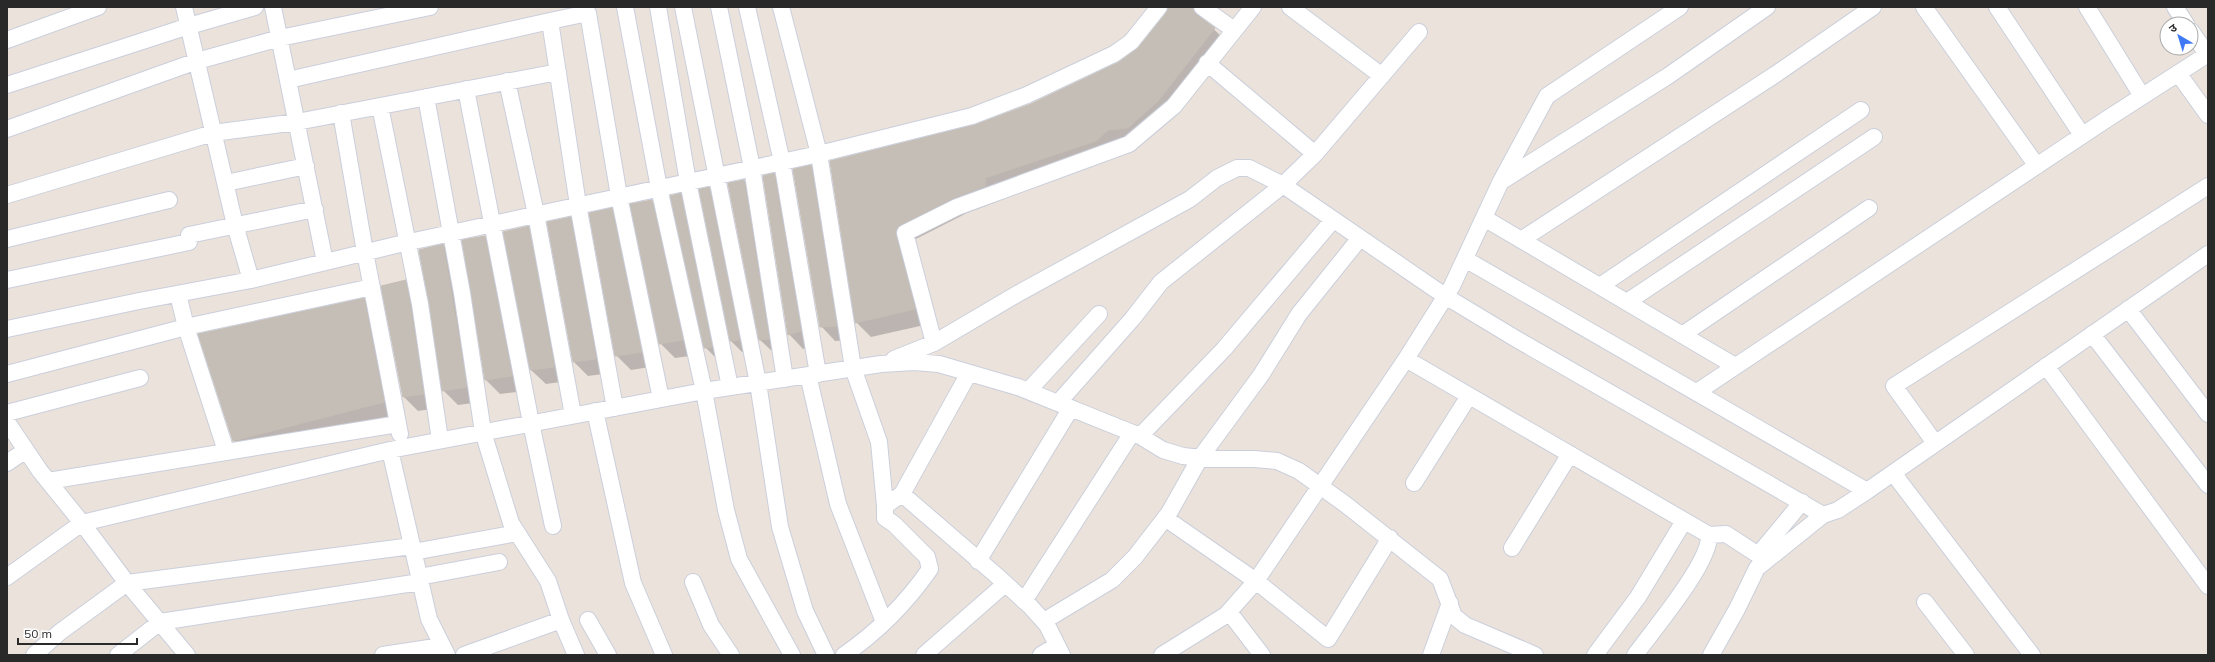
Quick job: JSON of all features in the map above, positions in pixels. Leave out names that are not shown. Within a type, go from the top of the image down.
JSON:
[{"type":"street","points":[[7,40],[98,7]]},
{"type":"street","points":[[184,7],[235,225],[251,280]]},
{"type":"street","points":[[7,85],[189,26],[255,7]]},
{"type":"street","points":[[274,7],[325,262]]},
{"type":"street","points":[[7,129],[197,62],[280,38],[430,7]]},
{"type":"street","points":[[625,7],[659,188],[704,391],[726,510],[739,559],[792,655]]},
{"type":"street","points":[[658,7],[688,182],[730,387]]},
{"type":"street","points":[[683,7],[718,175],[758,383],[780,527],[805,611],[826,655]]},
{"type":"street","points":[[719,7],[752,168],[785,379]]},
{"type":"street","points":[[747,7],[782,162],[813,374],[838,504],[884,622]]},
{"type":"street","points":[[781,7],[819,154],[853,368],[879,442],[885,518],[894,524],[927,557],[930,569],[919,585],[884,622],[862,643],[844,655]]},
{"type":"street","points":[[7,329],[251,280],[451,232],[819,154],[972,116],[1028,95],[1114,54],[1131,42],[1158,7]]},
{"type":"street","points":[[1202,7],[1234,30]]},
{"type":"street","points":[[934,343],[905,233],[957,207],[1129,144],[1174,106],[1253,7]]},
{"type":"street","points":[[1290,7],[1382,76]]},
{"type":"street","points":[[1162,655],[1229,612],[1256,582],[1319,485],[1406,359],[1452,286],[1501,181],[1547,96],[1680,7]]},
{"type":"street","points":[[1501,181],[1668,76],[1767,7]]},
{"type":"street","points":[[1521,240],[1776,74],[1873,7]]},
{"type":"street","points":[[1924,7],[2037,166]]},
{"type":"street","points":[[1997,7],[2082,135]]},
{"type":"street","points":[[2087,7],[2142,96]]},
{"type":"street","points":[[2175,7],[2181,16]]},
{"type":"street","points":[[288,80],[588,12],[619,196],[661,399]]},
{"type":"street","points":[[550,21],[578,205],[615,408]]},
{"type":"street","points":[[978,561],[1065,406],[1161,282],[1283,185],[1315,154],[1418,32]]},
{"type":"street","points":[[1697,392],[2082,135],[2207,54],[2199,42]]},
{"type":"street","points":[[1207,63],[1315,154]]},
{"type":"street","points":[[7,194],[213,133],[297,122],[558,72]]},
{"type":"street","points":[[2178,73],[2208,115]]},
{"type":"street","points":[[507,81],[536,214],[573,415]]},
{"type":"street","points":[[466,89],[491,224],[553,526]]},
{"type":"street","points":[[426,97],[451,232],[483,432],[511,523],[548,581],[561,620],[576,655]]},
{"type":"street","points":[[380,106],[420,304],[440,440]]},
{"type":"street","points":[[1600,286],[1861,110]]},
{"type":"street","points":[[341,114],[365,252],[398,424],[396,448],[413,549],[429,619],[444,650],[383,655]]},
{"type":"street","points":[[1626,302],[1874,137]]},
{"type":"street","points":[[226,183],[306,166]]},
{"type":"street","points":[[880,364],[934,343],[1019,293],[1184,202],[1217,178],[1237,168],[1249,168],[1283,185],[1445,296],[1518,340],[1823,515]]},
{"type":"street","points":[[1935,443],[1894,386],[2208,186]]},
{"type":"street","points":[[7,238],[169,200]]},
{"type":"street","points":[[1682,334],[1869,208]]},
{"type":"street","points":[[7,280],[189,242],[189,235],[315,209]]},
{"type":"street","points":[[1484,218],[1735,366]]},
{"type":"street","points":[[1024,601],[1136,434],[1224,349],[1333,220]]},
{"type":"street","points":[[1044,622],[1112,580],[1135,557],[1165,518],[1200,458],[1261,374],[1300,314],[1360,238]]},
{"type":"street","points":[[1762,558],[1823,515],[1838,510],[1867,491],[2208,254]]},
{"type":"street","points":[[1465,259],[1867,491]]},
{"type":"street","points":[[7,374],[186,327],[372,287]]},
{"type":"street","points":[[178,294],[186,327],[226,451]]},
{"type":"street","points":[[2128,309],[2208,414]]},
{"type":"street","points":[[1028,391],[1099,314]]},
{"type":"street","points":[[2092,334],[2208,485]]},
{"type":"street","points":[[1406,359],[1709,535],[1726,534],[1762,558]]},
{"type":"street","points":[[7,577],[82,523],[396,448],[704,391],[880,364],[914,362],[939,364],[1028,391],[1136,434],[1163,450],[1200,458],[1277,461],[1298,470],[1390,538],[1440,579],[1454,616],[1465,626],[1535,655]]},
{"type":"street","points":[[2046,366],[2208,586]]},
{"type":"street","points":[[885,506],[902,494],[969,373]]},
{"type":"street","points":[[7,413],[140,378]]},
{"type":"street","points":[[1414,483],[1469,396]]},
{"type":"street","points":[[595,411],[633,583],[664,655]]},
{"type":"street","points":[[7,422],[48,480],[127,583],[187,655]]},
{"type":"street","points":[[48,480],[398,424]]},
{"type":"street","points":[[7,463],[26,450]]},
{"type":"street","points":[[1512,548],[1570,454]]},
{"type":"street","points":[[1893,473],[2032,655]]},
{"type":"street","points":[[902,494],[1006,584],[1044,622],[1059,650],[1041,655]]},
{"type":"street","points":[[1711,655],[1737,609],[1762,558],[1802,502]]},
{"type":"street","points":[[1165,518],[1256,582],[1328,639],[1390,538]]},
{"type":"street","points":[[1595,655],[1638,597],[1684,521]]},
{"type":"street","points":[[34,655],[60,632],[127,583],[413,549],[517,533]]},
{"type":"street","points":[[1635,655],[1700,566],[1710,544],[1709,535]]},
{"type":"street","points":[[118,655],[160,622],[420,580],[499,562]]},
{"type":"street","points":[[693,582],[712,624],[731,655]]},
{"type":"street","points":[[924,655],[1006,584]]},
{"type":"street","points":[[1925,602],[1966,655]]},
{"type":"street","points":[[1431,655],[1450,603]]},
{"type":"street","points":[[1229,612],[1262,655]]},
{"type":"street","points":[[464,655],[561,620]]},
{"type":"street","points":[[588,620],[608,655]]},
{"type":"building","points":[[1168,7],[1193,7],[1196,14],[1215,28],[1158,101],[1128,128],[1108,130],[1096,141],[985,178],[985,186],[953,198],[900,225],[896,231],[896,235],[915,309],[855,323],[830,161],[974,125],[1031,104],[1119,62],[1138,48],[1166,13]]},
{"type":"building","points":[[811,165],[837,326],[820,327],[793,169]]},
{"type":"building","points":[[774,173],[801,331],[788,335],[763,176]]},
{"type":"building","points":[[744,180],[769,339],[759,340],[728,183]]},
{"type":"building","points":[[709,187],[740,340],[730,341],[699,189]]},
{"type":"building","points":[[681,193],[712,347],[704,348],[670,196]]},
{"type":"building","points":[[652,200],[683,340],[659,344],[630,204]]},
{"type":"building","points":[[612,208],[642,352],[615,356],[589,213]]},
{"type":"building","points":[[571,217],[596,359],[573,362],[547,222]]},
{"type":"building","points":[[529,226],[554,367],[530,370],[503,232]]},
{"type":"building","points":[[485,236],[512,376],[485,380],[462,240]]},
{"type":"building","points":[[443,244],[467,387],[442,391],[429,303],[419,250]]},
{"type":"building","points":[[406,280],[424,394],[403,397],[381,286]]},
{"type":"building","points":[[364,298],[384,402],[233,441],[198,334]]}]
